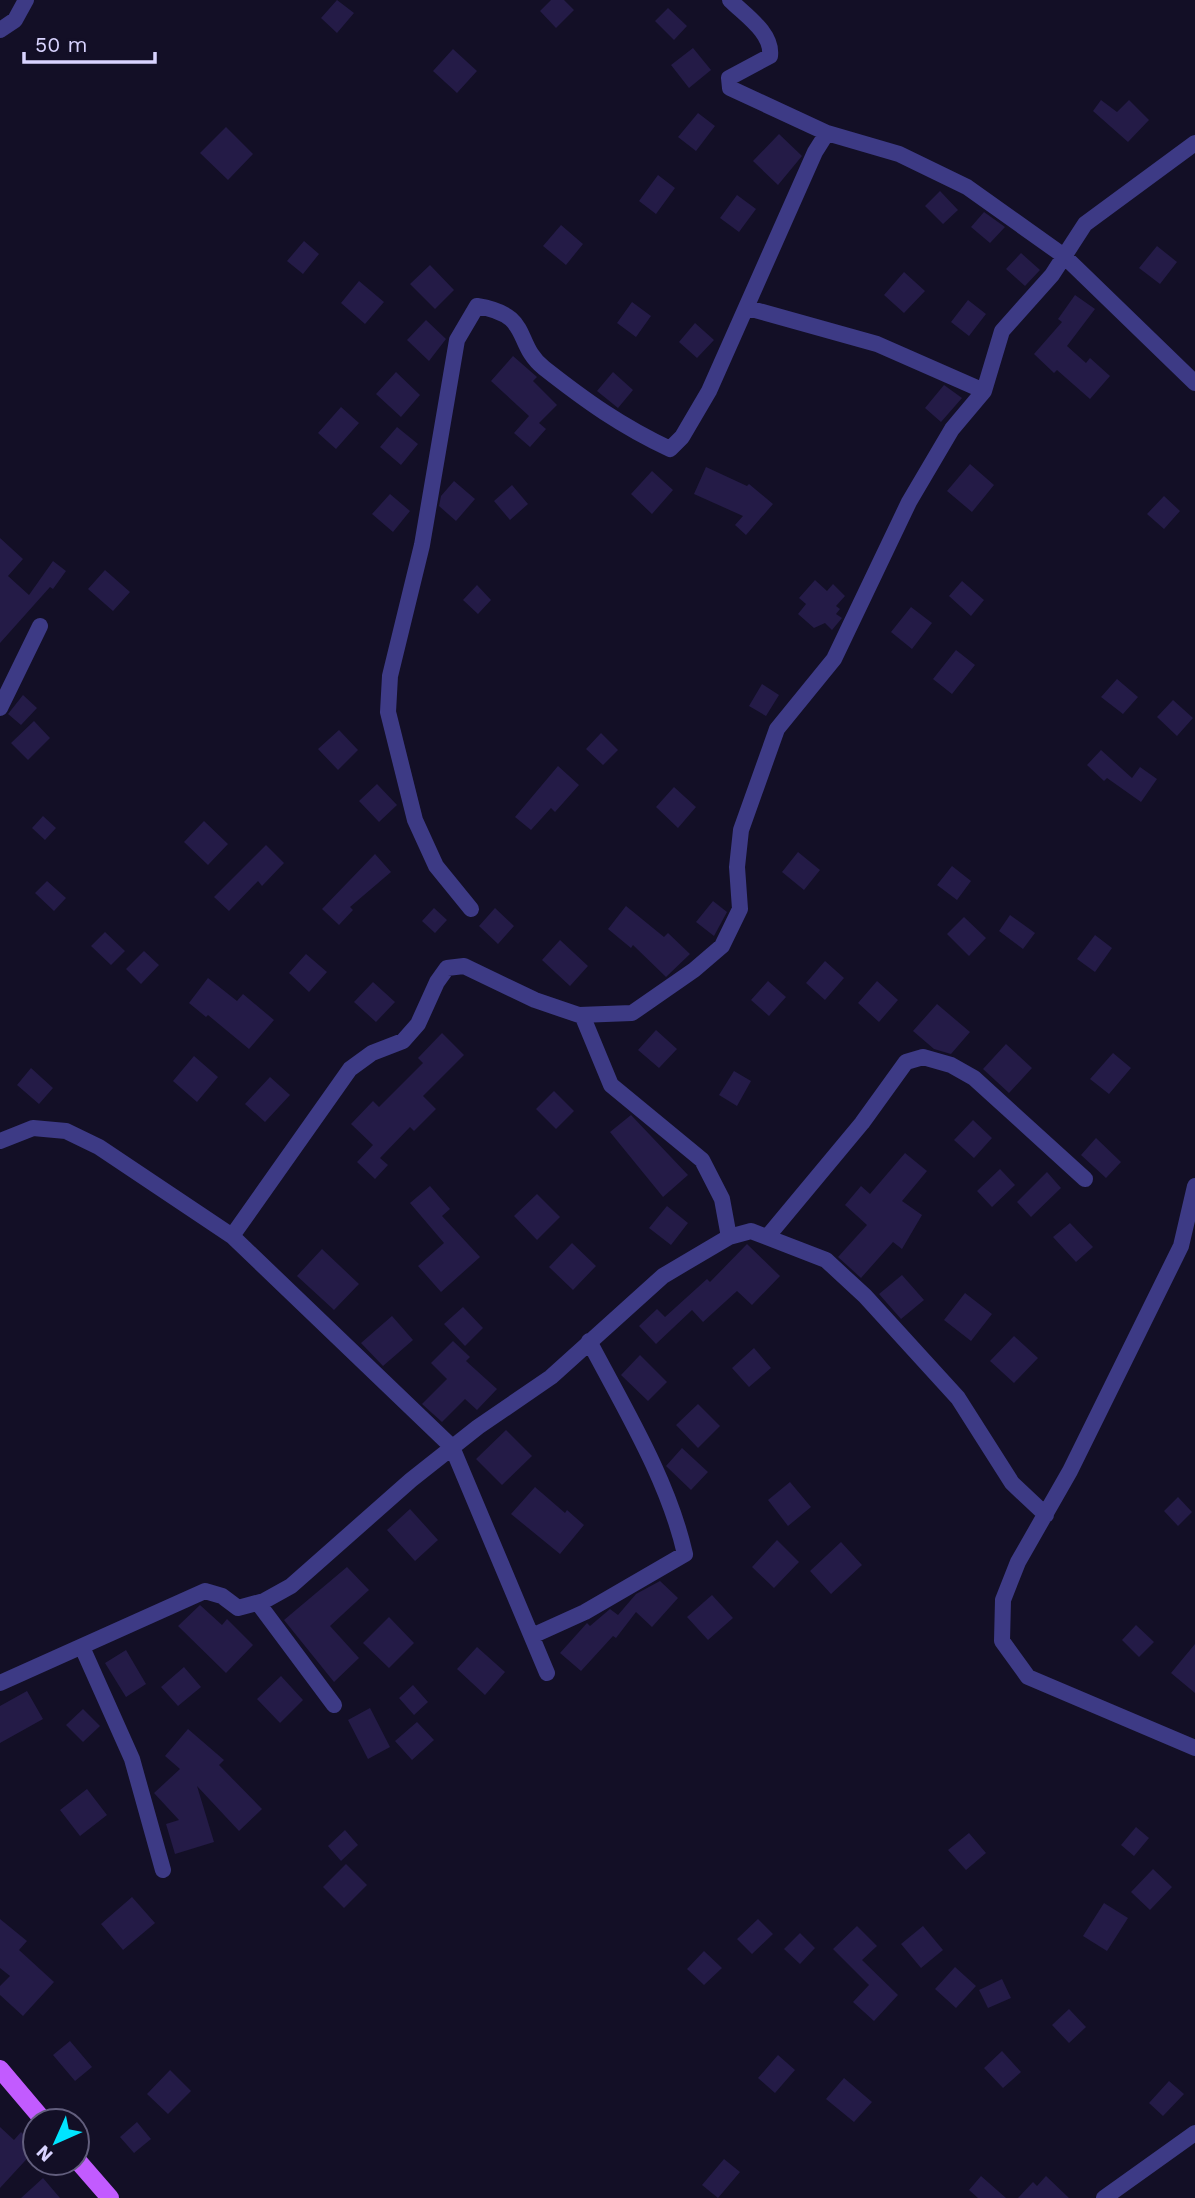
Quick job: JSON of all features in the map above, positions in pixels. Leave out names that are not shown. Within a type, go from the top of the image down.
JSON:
[{"type":"main road","points":[[1,2073],[31,2107]]},
{"type":"main road","points":[[91,2176],[110,2198]]},
{"type":"street","points":[[0,30],[15,20],[26,0]]},
{"type":"street","points":[[730,0],[763,33],[771,46],[770,56],[729,78],[730,88],[827,134],[899,154],[967,187],[1064,256],[1195,383]]},
{"type":"street","points":[[471,909],[436,866],[415,820],[388,712],[390,676],[422,545],[457,340],[477,306],[495,308],[516,323],[540,365],[620,425],[670,449],[682,437],[709,391],[815,152],[827,134]]},
{"type":"street","points":[[232,1236],[349,1069],[372,1054],[403,1041],[418,1024],[437,982],[447,968],[464,966],[535,1000],[582,1015],[632,1013],[694,970],[722,946],[740,909],[737,867],[741,830],[777,729],[834,659],[909,502],[952,429],[984,391],[1002,331],[1052,275],[1085,225],[1195,143]]},
{"type":"street","points":[[748,308],[877,344],[984,391]]},
{"type":"street","points":[[0,708],[40,626]]},
{"type":"street","points":[[582,1015],[611,1085],[702,1160],[722,1199],[729,1237]]},
{"type":"street","points":[[768,1236],[862,1123],[906,1062],[923,1057],[951,1065],[974,1078],[1085,1179]]},
{"type":"street","points":[[0,1141],[33,1128],[66,1131],[99,1147],[232,1236],[452,1447],[547,1672]]},
{"type":"street","points":[[1195,1186],[1181,1246],[1046,1515],[1018,1562],[1003,1600],[1002,1641],[1028,1677],[1195,1748]]},
{"type":"street","points":[[0,1683],[205,1591],[222,1596],[239,1608],[258,1603],[291,1586],[452,1447],[551,1377],[663,1276],[729,1237],[751,1231],[826,1259],[865,1296],[958,1398],[1012,1483],[1046,1515]]},
{"type":"street","points":[[532,1636],[585,1612],[685,1554],[679,1529],[660,1484],[589,1341]]},
{"type":"street","points":[[258,1603],[334,1705]]},
{"type":"street","points":[[82,1647],[132,1759],[163,1870]]},
{"type":"street","points":[[1104,2198],[1195,2133]]},
{"type":"building","points":[[337,0],[354,13],[337,33],[321,18]]},
{"type":"building","points":[[551,0],[564,0],[574,10],[556,28],[540,11]]},
{"type":"building","points":[[668,8],[687,26],[674,40],[655,21]]},
{"type":"building","points":[[693,48],[711,70],[689,88],[671,65]]},
{"type":"building","points":[[453,49],[477,71],[457,93],[433,71]]},
{"type":"building","points":[[1101,100],[1117,112],[1129,100],[1149,120],[1128,142],[1093,111]]},
{"type":"building","points":[[698,113],[715,126],[696,151],[678,137]]},
{"type":"building","points":[[226,127],[253,154],[228,180],[200,153]]},
{"type":"building","points":[[779,134],[802,156],[778,185],[753,161]]},
{"type":"building","points":[[658,175],[675,188],[656,214],[639,201]]},
{"type":"building","points":[[940,191],[958,210],[943,224],[925,206]]},
{"type":"building","points":[[737,195],[756,209],[739,232],[720,218]]},
{"type":"building","points":[[984,212],[1005,227],[990,243],[971,227]]},
{"type":"building","points":[[561,225],[583,244],[566,265],[543,246]]},
{"type":"building","points":[[304,241],[319,254],[303,274],[287,261]]},
{"type":"building","points":[[1157,246],[1177,262],[1160,284],[1139,268]]},
{"type":"building","points":[[1021,253],[1040,270],[1025,286],[1006,269]]},
{"type":"building","points":[[430,265],[454,290],[435,309],[410,284]]},
{"type":"building","points":[[904,272],[925,291],[904,313],[884,295]]},
{"type":"building","points":[[359,281],[384,302],[365,324],[341,303]]},
{"type":"building","points":[[1075,295],[1095,309],[1067,346],[1086,363],[1090,358],[1110,376],[1090,399],[1057,370],[1054,373],[1034,354],[1062,322],[1058,319]]},
{"type":"building","points":[[968,300],[986,314],[969,336],[951,322]]},
{"type":"building","points":[[632,302],[651,316],[636,337],[617,323]]},
{"type":"building","points":[[426,320],[446,339],[429,361],[407,340]]},
{"type":"building","points":[[695,323],[714,340],[697,358],[679,342]]},
{"type":"building","points":[[513,356],[537,377],[533,381],[557,405],[539,423],[546,429],[530,447],[514,433],[529,416],[491,381]]},
{"type":"building","points":[[396,372],[420,395],[401,417],[376,394]]},
{"type":"building","points":[[613,372],[633,390],[618,408],[597,391]]},
{"type":"building","points":[[944,385],[962,398],[941,422],[925,408]]},
{"type":"building","points":[[341,407],[359,423],[336,449],[318,433]]},
{"type":"building","points":[[397,427],[418,444],[401,465],[380,447]]},
{"type":"building","points":[[970,464],[994,485],[972,512],[947,491]]},
{"type":"building","points":[[706,467],[747,486],[749,484],[773,504],[746,535],[735,525],[743,516],[694,494]]},
{"type":"building","points":[[652,471],[673,490],[652,514],[631,494]]},
{"type":"building","points":[[454,481],[475,499],[456,521],[439,506],[441,496]]},
{"type":"building","points":[[512,485],[528,504],[510,520],[494,501]]},
{"type":"building","points":[[390,494],[410,511],[393,532],[372,514]]},
{"type":"building","points":[[1164,496],[1180,511],[1164,529],[1147,514]]},
{"type":"building","points":[[0,538],[23,559],[8,576],[29,595],[53,561],[66,571],[53,589],[50,587],[0,643]]},
{"type":"building","points":[[105,570],[130,592],[113,611],[88,589]]},
{"type":"building","points":[[815,580],[827,591],[833,584],[845,596],[836,606],[840,609],[836,614],[842,618],[832,630],[825,623],[814,628],[798,614],[806,604],[799,598]]},
{"type":"building","points":[[962,581],[984,600],[971,616],[949,596]]},
{"type":"building","points":[[477,585],[491,600],[478,614],[463,600]]},
{"type":"building","points":[[911,607],[932,623],[912,649],[891,632]]},
{"type":"building","points":[[956,650],[975,665],[952,694],[933,679]]},
{"type":"building","points":[[1117,679],[1138,697],[1123,714],[1101,697]]},
{"type":"building","points":[[762,684],[779,695],[766,716],[749,706]]},
{"type":"building","points":[[23,695],[37,708],[21,725],[8,714]]},
{"type":"building","points":[[1173,700],[1193,718],[1177,736],[1157,717]]},
{"type":"building","points":[[34,721],[50,738],[28,760],[11,743]]},
{"type":"building","points":[[339,730],[358,750],[338,770],[318,749]]},
{"type":"building","points":[[601,733],[618,750],[603,765],[586,749]]},
{"type":"building","points":[[1101,750],[1132,778],[1140,767],[1157,779],[1141,802],[1107,778],[1104,781],[1087,765]]},
{"type":"building","points":[[558,766],[579,785],[555,812],[551,808],[531,830],[515,817]]},
{"type":"building","points":[[377,784],[397,805],[379,822],[359,801]]},
{"type":"building","points":[[674,787],[696,807],[678,828],[656,807]]},
{"type":"building","points":[[43,816],[56,828],[45,840],[32,828]]},
{"type":"building","points":[[204,821],[228,844],[208,865],[184,842]]},
{"type":"building","points":[[266,845],[284,863],[262,886],[258,881],[229,911],[214,897]]},
{"type":"building","points":[[798,852],[820,870],[804,890],[782,872]]},
{"type":"building","points":[[375,854],[391,872],[350,907],[353,910],[339,925],[322,909]]},
{"type":"building","points":[[952,866],[971,881],[957,900],[937,885]]},
{"type":"building","points":[[47,881],[66,898],[54,911],[35,893]]},
{"type":"building","points":[[713,901],[727,912],[714,936],[696,922]]},
{"type":"building","points":[[626,906],[664,937],[668,933],[690,954],[666,977],[633,945],[631,948],[608,929]]},
{"type":"building","points":[[434,908],[447,920],[435,933],[422,921]]},
{"type":"building","points":[[495,908],[514,926],[498,944],[479,926]]},
{"type":"building","points":[[1010,915],[1035,933],[1023,949],[999,931]]},
{"type":"building","points":[[964,917],[986,938],[969,956],[947,934]]},
{"type":"building","points":[[105,932],[125,951],[111,965],[91,946]]},
{"type":"building","points":[[1095,935],[1112,948],[1095,972],[1077,959]]},
{"type":"building","points":[[560,940],[588,966],[570,986],[542,960]]},
{"type":"building","points":[[144,951],[159,965],[141,984],[126,969]]},
{"type":"building","points":[[306,954],[327,972],[309,992],[289,973]]},
{"type":"building","points":[[825,961],[844,978],[825,1000],[806,983]]},
{"type":"building","points":[[208,978],[237,1001],[243,994],[274,1020],[249,1049],[189,1003]]},
{"type":"building","points":[[768,981],[786,997],[769,1016],[751,1000]]},
{"type":"building","points":[[877,981],[898,1000],[879,1022],[858,1003]]},
{"type":"building","points":[[373,982],[395,1002],[376,1022],[354,1002]]},
{"type":"building","points":[[937,1004],[970,1032],[951,1054],[934,1049],[913,1031]]},
{"type":"building","points":[[656,1030],[677,1049],[659,1068],[638,1050]]},
{"type":"building","points":[[442,1033],[464,1055],[423,1096],[436,1109],[414,1131],[410,1127],[380,1158],[388,1165],[375,1179],[357,1162],[373,1145],[351,1124],[373,1101],[379,1107],[423,1063],[418,1058]]},
{"type":"building","points":[[1006,1044],[1032,1068],[1009,1093],[983,1069]]},
{"type":"building","points":[[1113,1053],[1131,1068],[1109,1094],[1090,1079]]},
{"type":"building","points":[[194,1056],[218,1077],[197,1102],[173,1081]]},
{"type":"building","points":[[31,1068],[53,1088],[39,1104],[17,1085]]},
{"type":"building","points":[[734,1071],[751,1081],[737,1106],[719,1095]]},
{"type":"building","points":[[270,1077],[290,1095],[265,1122],[245,1104]]},
{"type":"building","points":[[554,1091],[574,1111],[556,1129],[536,1109]]},
{"type":"building","points":[[631,1115],[688,1175],[663,1197],[610,1132]]},
{"type":"building","points":[[973,1120],[992,1138],[974,1158],[954,1140]]},
{"type":"building","points":[[1096,1138],[1121,1162],[1106,1178],[1081,1155]]},
{"type":"building","points":[[905,1153],[927,1171],[902,1201],[922,1215],[902,1249],[893,1242],[861,1278],[838,1257],[867,1225],[845,1205],[861,1186],[870,1194]]},
{"type":"building","points":[[1000,1169],[1015,1185],[992,1207],[977,1191]]},
{"type":"building","points":[[1047,1172],[1061,1188],[1031,1217],[1017,1202]]},
{"type":"building","points":[[430,1186],[450,1209],[442,1216],[480,1257],[441,1292],[418,1266],[444,1243],[410,1203]]},
{"type":"building","points":[[537,1194],[560,1217],[537,1240],[514,1216]]},
{"type":"building","points":[[667,1206],[688,1223],[671,1245],[649,1228]]},
{"type":"building","points":[[1070,1223],[1093,1247],[1076,1262],[1053,1237]]},
{"type":"building","points":[[572,1243],[596,1266],[573,1290],[549,1267]]},
{"type":"building","points":[[747,1244],[780,1276],[752,1305],[737,1291],[703,1322],[692,1310],[656,1344],[639,1326],[657,1309],[665,1317],[707,1279],[710,1282]]},
{"type":"building","points":[[322,1249],[359,1284],[334,1310],[297,1276]]},
{"type":"building","points":[[902,1275],[924,1300],[901,1319],[879,1294]]},
{"type":"building","points":[[965,1293],[992,1314],[971,1341],[944,1320]]},
{"type":"building","points":[[463,1307],[483,1328],[465,1346],[444,1324]]},
{"type":"building","points":[[392,1316],[413,1340],[383,1366],[361,1343]]},
{"type":"building","points":[[1014,1336],[1038,1358],[1014,1383],[990,1361]]},
{"type":"building","points":[[453,1341],[470,1357],[466,1361],[497,1389],[477,1410],[465,1399],[442,1422],[422,1404],[447,1379],[431,1363]]},
{"type":"building","points":[[754,1348],[771,1368],[749,1387],[732,1368]]},
{"type":"building","points":[[640,1355],[667,1382],[648,1401],[621,1375]]},
{"type":"building","points":[[698,1404],[720,1426],[698,1448],[676,1425]]},
{"type":"building","points":[[506,1430],[532,1456],[502,1485],[476,1459]]},
{"type":"building","points":[[682,1448],[708,1472],[691,1490],[666,1466]]},
{"type":"building","points":[[790,1482],[811,1507],[788,1526],[768,1500]]},
{"type":"building","points":[[535,1487],[565,1513],[567,1510],[584,1525],[560,1554],[511,1514]]},
{"type":"building","points":[[1178,1497],[1192,1512],[1178,1526],[1164,1511]]},
{"type":"building","points":[[410,1509],[438,1540],[415,1561],[387,1530]]},
{"type":"building","points":[[777,1540],[799,1562],[774,1588],[752,1567]]},
{"type":"building","points":[[841,1542],[862,1565],[831,1594],[810,1571]]},
{"type":"building","points":[[347,1567],[369,1590],[330,1626],[359,1658],[334,1682],[284,1620]]},
{"type":"building","points":[[660,1581],[678,1598],[652,1627],[636,1612],[616,1638],[613,1636],[581,1671],[560,1653],[587,1623],[590,1626],[610,1609],[618,1615],[636,1594]]},
{"type":"building","points":[[712,1595],[733,1618],[708,1640],[687,1617]]},
{"type":"building","points":[[200,1605],[222,1625],[227,1619],[253,1645],[226,1673],[178,1626]]},
{"type":"building","points":[[389,1617],[414,1643],[389,1668],[363,1643]]},
{"type":"building","points":[[1136,1625],[1154,1642],[1139,1657],[1122,1640]]},
{"type":"building","points":[[1195,1644],[1195,1693],[1171,1673]]},
{"type":"building","points":[[477,1647],[505,1672],[485,1695],[457,1669]]},
{"type":"building","points":[[126,1650],[146,1684],[126,1697],[105,1663]]},
{"type":"building","points":[[184,1667],[201,1687],[178,1706],[161,1687]]},
{"type":"building","points":[[281,1676],[303,1700],[280,1723],[257,1699]]},
{"type":"building","points":[[413,1685],[428,1702],[414,1715],[399,1698]]},
{"type":"building","points":[[27,1691],[43,1719],[0,1743],[0,1706]]},
{"type":"building","points":[[370,1708],[390,1747],[368,1759],[348,1720]]},
{"type":"building","points":[[83,1709],[100,1726],[83,1742],[66,1725]]},
{"type":"building","points":[[417,1722],[434,1740],[412,1760],[395,1741]]},
{"type":"building","points":[[188,1729],[224,1760],[219,1765],[262,1809],[239,1831],[197,1786],[214,1842],[175,1854],[166,1824],[179,1820],[154,1793],[180,1769],[165,1756]]},
{"type":"building","points":[[87,1789],[107,1815],[80,1836],[60,1810]]},
{"type":"building","points":[[1136,1827],[1149,1838],[1134,1856],[1121,1845]]},
{"type":"building","points":[[345,1830],[358,1845],[341,1861],[328,1846]]},
{"type":"building","points":[[969,1833],[986,1853],[966,1870],[948,1850]]},
{"type":"building","points":[[346,1864],[367,1885],[344,1908],[323,1887]]},
{"type":"building","points":[[1153,1869],[1172,1887],[1150,1910],[1131,1892]]},
{"type":"building","points":[[132,1897],[155,1923],[123,1950],[101,1924]]},
{"type":"building","points":[[1104,1903],[1128,1918],[1107,1951],[1083,1936]]},
{"type":"building","points":[[0,1919],[27,1941],[19,1950],[54,1982],[23,2016],[0,1995],[0,1986],[10,1976],[0,1968]]},
{"type":"building","points":[[758,1919],[773,1934],[752,1954],[737,1939]]},
{"type":"building","points":[[857,1926],[877,1946],[862,1960],[898,1995],[874,2021],[853,2002],[869,1985],[833,1949]]},
{"type":"building","points":[[923,1926],[943,1950],[921,1968],[901,1944]]},
{"type":"building","points":[[800,1933],[815,1948],[800,1964],[784,1949]]},
{"type":"building","points":[[704,1951],[722,1968],[704,1985],[687,1969]]},
{"type":"building","points":[[955,1967],[976,1986],[956,2008],[935,1989]]},
{"type":"building","points":[[1002,1979],[1011,1998],[988,2008],[979,1990]]},
{"type":"building","points":[[1069,2009],[1086,2027],[1069,2043],[1052,2025]]},
{"type":"building","points":[[70,2041],[92,2067],[75,2081],[53,2055]]},
{"type":"building","points":[[1002,2051],[1021,2072],[1003,2088],[984,2068]]},
{"type":"building","points":[[778,2055],[795,2070],[775,2093],[758,2078]]},
{"type":"building","points":[[170,2070],[191,2091],[168,2114],[147,2094]]},
{"type":"building","points":[[844,2078],[872,2102],[854,2122],[826,2099]]},
{"type":"building","points":[[1169,2081],[1184,2094],[1163,2116],[1149,2103]]},
{"type":"building","points":[[137,2122],[151,2139],[134,2153],[120,2137]]},
{"type":"building","points":[[0,2127],[14,2140],[21,2132],[21,2165],[0,2188]]},
{"type":"building","points":[[724,2159],[740,2172],[718,2198],[702,2185]]},
{"type":"building","points":[[981,2176],[1006,2198],[978,2198],[969,2190]]},
{"type":"building","points":[[1046,2176],[1069,2198],[1018,2198],[1033,2182],[1037,2186]]},
{"type":"building","points":[[43,2178],[60,2198],[21,2198]]}]
